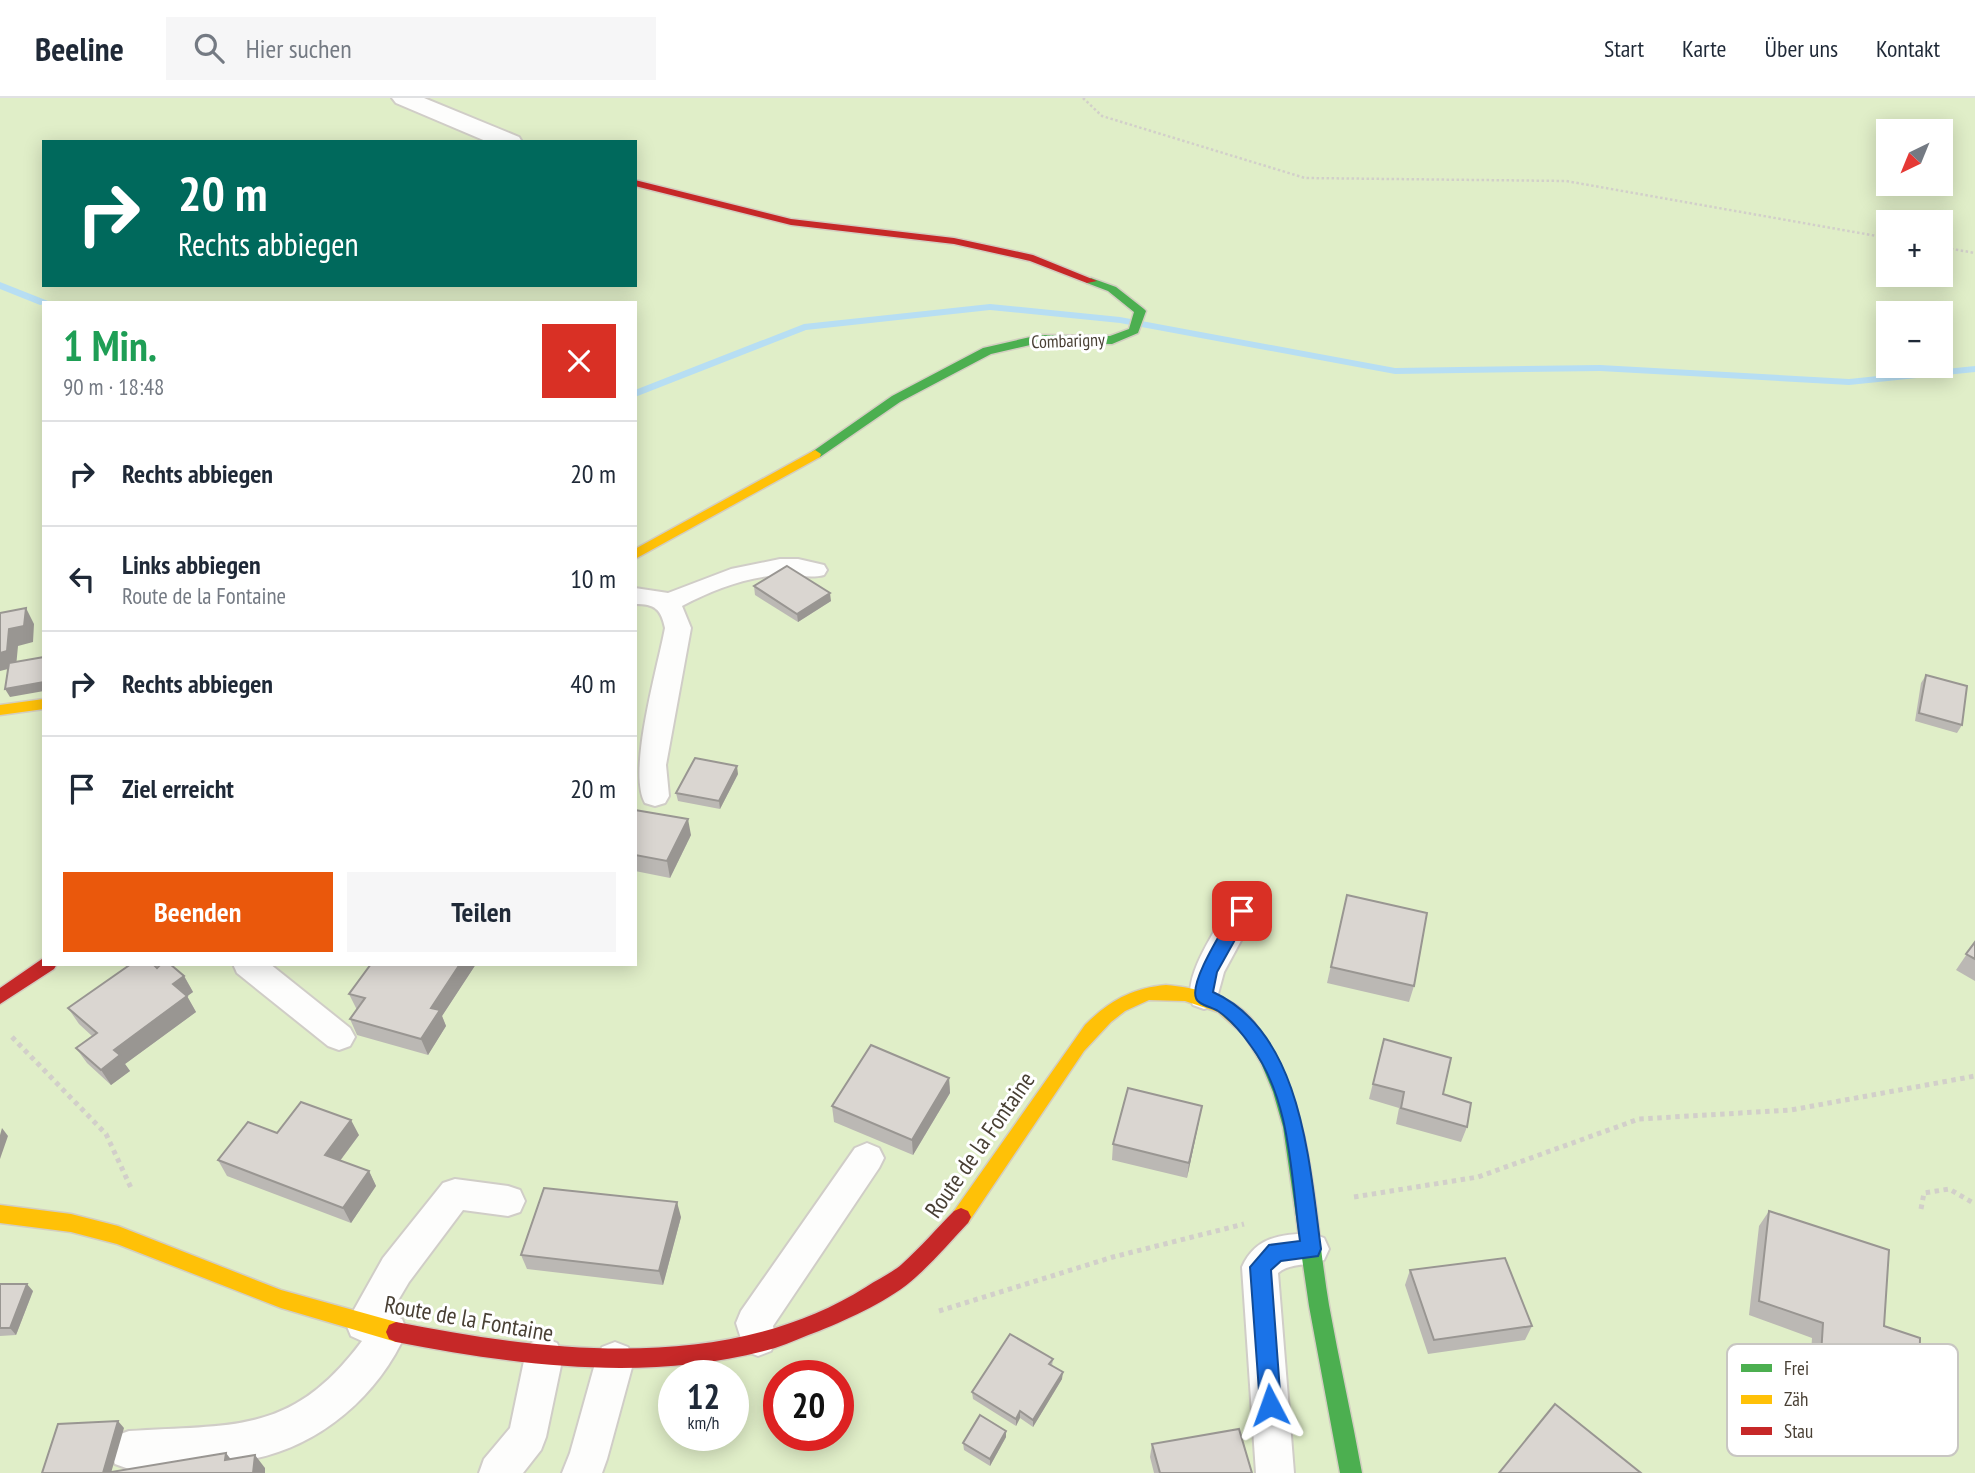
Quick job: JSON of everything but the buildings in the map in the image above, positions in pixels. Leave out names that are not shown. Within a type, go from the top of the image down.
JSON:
[{"type":"street","points":[[404,98],[505,140]]},
{"type":"street","name":"Combarigny","points":[[637,184],[791,222],[954,241],[1033,258],[1112,289],[1140,312],[1134,331],[1112,340],[1038,339],[987,351],[897,399],[811,456],[637,554]]},
{"type":"street","points":[[0,710],[42,704]]},
{"type":"street","points":[[2,1002],[46,966]]},
{"type":"street","name":"Route de la Fontaine","points":[[0,1214],[66,1221],[114,1235],[272,1296],[377,1327],[502,1353],[615,1360],[692,1353],[807,1326],[849,1309],[892,1286],[913,1269],[961,1218],[1078,1045],[1115,1007],[1157,990],[1204,996],[1223,1005],[1244,1023],[1260,1043],[1284,1093],[1296,1138],[1320,1307],[1345,1426],[1351,1473]]},
{"type":"lane","points":[[667,604],[707,585],[787,565],[815,570]]},
{"type":"lane","points":[[637,596],[652,596],[667,604],[674,610],[678,628],[652,765],[654,796]]},
{"type":"lane","points":[[1204,996],[1209,972],[1242,911]]},
{"type":"lane","points":[[250,966],[339,1037]]},
{"type":"lane","points":[[758,1339],[754,1323],[867,1158]]},
{"type":"lane","points":[[129,1450],[250,1441],[284,1430],[316,1413],[345,1390],[376,1355],[377,1327],[397,1270],[455,1194],[508,1201]]},
{"type":"lane","points":[[1275,1473],[1261,1267],[1276,1252],[1311,1249]]},
{"type":"lane","points":[[498,1473],[527,1437],[544,1356]]},
{"type":"lane","points":[[581,1473],[592,1445],[615,1360]]},
{"type":"path","points":[[1083,98],[1102,116],[1305,178],[1566,181],[1876,236]]},
{"type":"path","points":[[1953,249],[1975,253]]},
{"type":"path","points":[[2,1002],[106,1134],[133,1189],[114,1235]]},
{"type":"path","points":[[936,1312],[1113,1256],[1305,1208],[1361,1195],[1478,1177],[1639,1119],[1791,1111],[1975,1076]]},
{"type":"path","points":[[1921,1209],[1924,1193],[1949,1189],[1975,1204]]},
{"type":"green space","points":[[0,98],[1975,98],[1975,1473],[0,1473]]},
{"type":"waterway","points":[[0,285],[42,302]]},
{"type":"waterway","points":[[637,393],[804,327],[990,307],[1120,320],[1395,371],[1600,368],[1849,382],[1975,369]]},
{"type":"traffic: fast","points":[[815,454],[896,399],[987,351],[1039,339],[1112,340],[1134,331],[1140,311],[1112,289],[1091,281]]},
{"type":"traffic: fast","points":[[1250,1030],[1269,1060],[1283,1092],[1293,1127],[1319,1306],[1351,1473]]},
{"type":"traffic: slow","points":[[637,554],[815,454]]},
{"type":"traffic: slow","points":[[0,710],[42,704]]},
{"type":"traffic: slow","points":[[961,1217],[1078,1046],[1091,1030],[1118,1006],[1149,993],[1185,993],[1224,1007],[1250,1030]]},
{"type":"traffic: slow","points":[[0,1214],[71,1223],[118,1235],[281,1299],[396,1332]]},
{"type":"traffic: jam","points":[[637,184],[791,222],[954,241],[1033,258],[1091,281]]},
{"type":"traffic: jam","points":[[0,997],[45,966]]},
{"type":"traffic: jam","points":[[396,1332],[468,1346],[544,1355],[622,1358],[700,1353],[775,1338],[845,1311],[908,1272],[961,1217]]},
{"type":"route","points":[[1242,911],[1209,972],[1204,996],[1223,1005],[1244,1023],[1260,1043],[1274,1069],[1284,1093],[1296,1138],[1311,1249],[1276,1252],[1261,1267],[1270,1405]]}]
